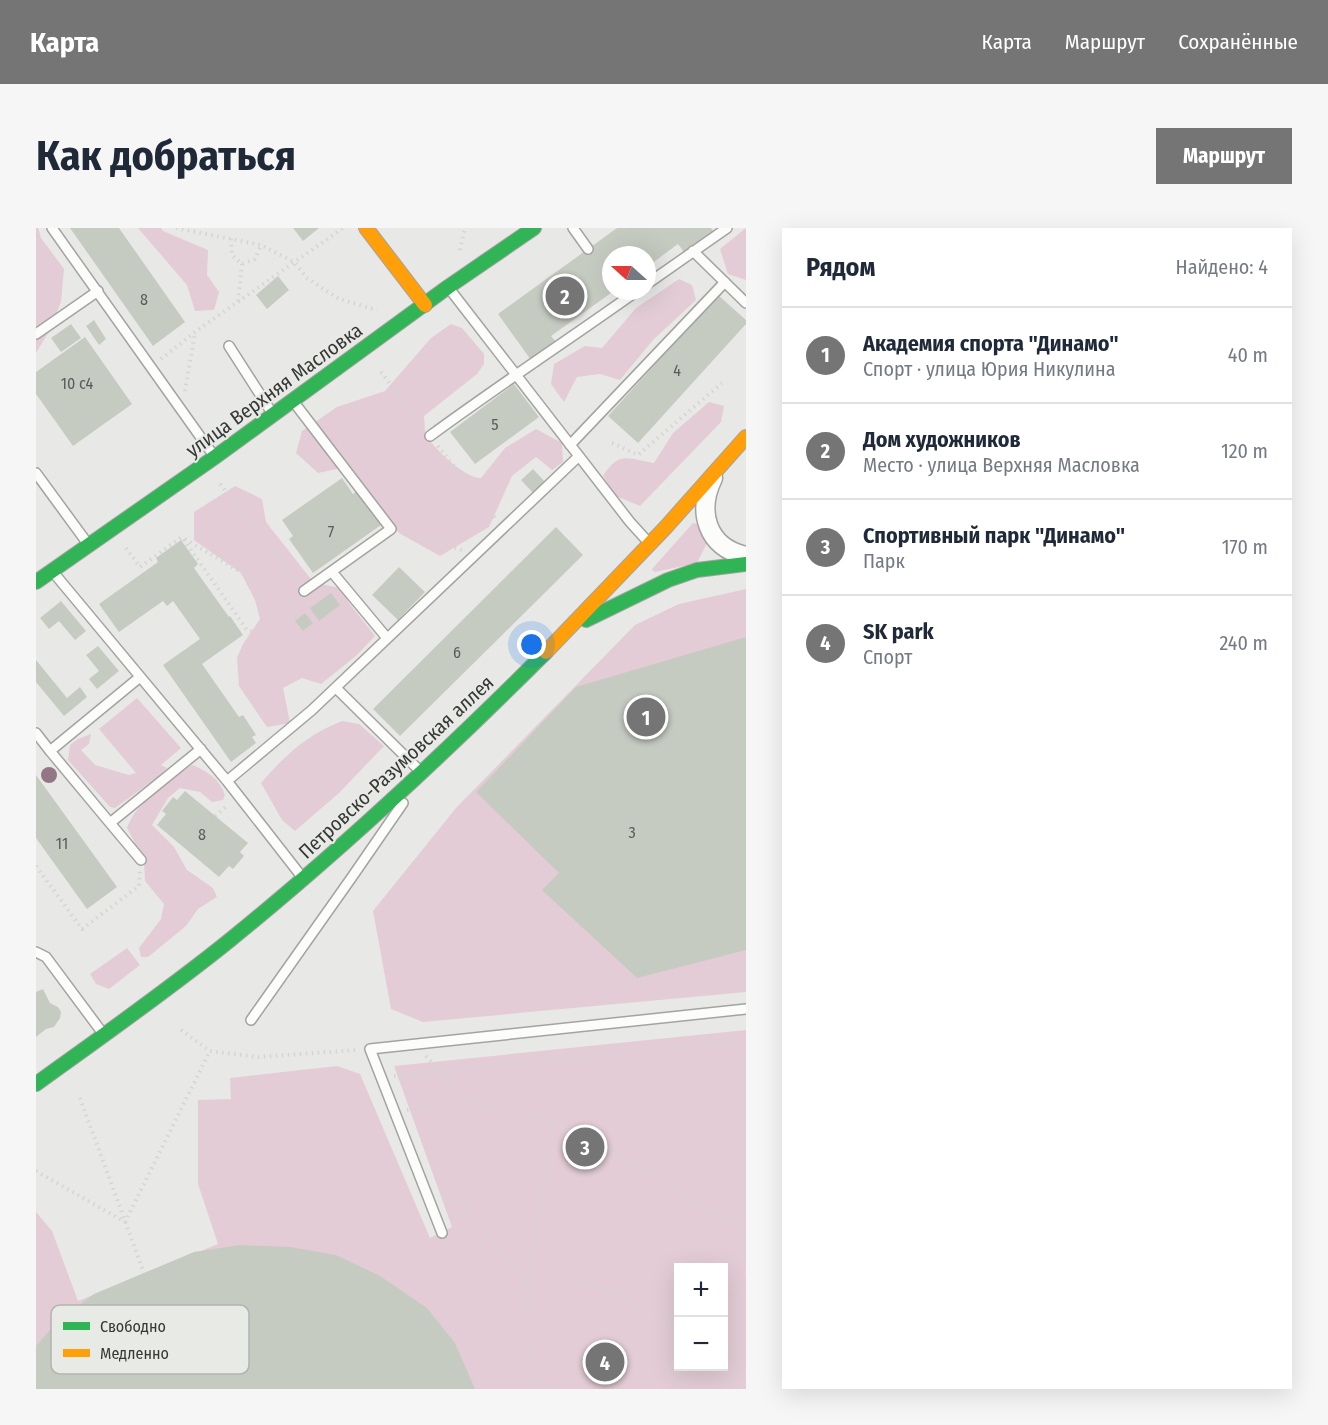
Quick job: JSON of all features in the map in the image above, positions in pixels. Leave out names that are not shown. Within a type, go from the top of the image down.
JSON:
[{"type":"street","points":[[366,228],[425,305]]},
{"type":"street","name":"улица Верхняя Масловка","points":[[36,582],[215,457],[448,287],[534,228]]},
{"type":"street","name":"Петровско-Разумовская аллея","points":[[36,1084],[143,1008],[303,879],[423,773],[571,628],[715,474],[746,437]]},
{"type":"street","points":[[715,474],[707,490],[704,503],[708,527],[723,545],[746,556]]},
{"type":"street","points":[[571,628],[668,580],[697,570],[746,564]]},
{"type":"lane","points":[[52,228],[215,457]]},
{"type":"lane","points":[[573,228],[588,249]]},
{"type":"lane","points":[[656,278],[726,228]]},
{"type":"lane","points":[[693,251],[746,303]]},
{"type":"lane","points":[[570,445],[725,282]]},
{"type":"lane","points":[[448,287],[649,543]]},
{"type":"lane","points":[[36,334],[98,291]]},
{"type":"lane","points":[[430,436],[515,374],[527,369],[624,300]]},
{"type":"lane","points":[[229,345],[273,415]]},
{"type":"lane","points":[[293,400],[391,529],[304,591]]},
{"type":"lane","points":[[228,782],[336,688],[579,456]]},
{"type":"lane","points":[[36,473],[88,544]]},
{"type":"lane","points":[[51,570],[228,782],[286,860],[303,879]]},
{"type":"lane","points":[[332,572],[387,638]]},
{"type":"lane","points":[[50,751],[140,677]]},
{"type":"lane","points":[[251,1020],[423,773],[336,688]]},
{"type":"lane","points":[[36,733],[141,861]]},
{"type":"lane","points":[[110,823],[201,749]]},
{"type":"lane","points":[[36,952],[46,957],[105,1036]]},
{"type":"lane","points":[[442,1233],[370,1049],[746,1009]]},
{"type":"path","points":[[176,228],[261,245],[294,262],[307,278],[339,299],[377,310]]},
{"type":"path","points":[[157,362],[195,332],[343,228]]},
{"type":"path","points":[[460,250],[465,228]]},
{"type":"path","points":[[231,239],[232,255],[242,264]]},
{"type":"path","points":[[242,264],[255,259],[261,245]]},
{"type":"path","points":[[238,302],[242,264]]},
{"type":"path","points":[[182,410],[195,332]]},
{"type":"path","points":[[381,372],[503,528]]},
{"type":"path","points":[[612,443],[638,455],[722,383]]},
{"type":"path","points":[[220,484],[304,591],[293,603]]},
{"type":"path","points":[[391,529],[475,554]]},
{"type":"path","points":[[126,548],[140,567],[182,537]]},
{"type":"path","points":[[182,537],[293,603],[296,614],[264,642]]},
{"type":"path","points":[[182,537],[247,630],[256,632]]},
{"type":"path","points":[[36,866],[82,929],[139,886],[141,861]]},
{"type":"path","points":[[181,1030],[210,1052],[258,1057],[370,1049]]},
{"type":"path","points":[[382,1078],[746,1040]]},
{"type":"path","points":[[415,1044],[467,1102]]},
{"type":"path","points":[[125,1222],[210,1052]]},
{"type":"path","points":[[80,1098],[144,1273]]},
{"type":"path","points":[[395,1112],[437,1104],[467,1102],[554,1122],[610,1150],[746,1231]]},
{"type":"path","points":[[546,1389],[529,1338],[527,1284],[554,1122]]},
{"type":"path","points":[[36,1171],[125,1222]]},
{"type":"path","points":[[427,1193],[463,1202],[527,1284]]},
{"type":"path","points":[[574,1275],[674,1324]]},
{"type":"path","points":[[728,1350],[746,1359]]},
{"type":"path","points":[[740,1389],[746,1378]]},
{"type":"shaded area","points":[[36,228],[64,269],[61,302],[48,333],[36,353]]},
{"type":"shaded area","points":[[138,228],[161,228],[163,231],[208,250],[207,275],[219,292],[214,310],[195,311],[187,285]]},
{"type":"shaded area","points":[[746,228],[746,280],[728,274],[720,249]]},
{"type":"shaded area","points":[[679,279],[692,285],[696,300],[653,340],[620,380],[600,374],[577,377],[564,402],[551,384],[554,364],[585,346],[602,348],[636,308],[648,300],[656,300],[656,295]]},
{"type":"shaded area","points":[[451,324],[462,328],[484,354],[484,364],[477,374],[424,416],[425,433],[430,441],[459,469],[481,478],[505,448],[536,429],[562,443],[563,462],[552,470],[536,457],[512,476],[489,527],[440,556],[399,533],[346,467],[318,473],[296,453],[302,431],[337,407],[385,391],[431,338]]},
{"type":"shaded area","points":[[709,402],[724,406],[721,422],[640,506],[616,496],[603,476],[614,462],[631,458],[654,463],[673,433]]},
{"type":"shaded area","points":[[235,486],[262,499],[266,522],[314,583],[341,588],[349,603],[375,636],[356,656],[321,684],[302,678],[283,688],[290,723],[267,727],[239,686],[237,658],[243,644],[260,619],[255,600],[241,573],[194,540],[194,512]]},
{"type":"shaded area","points":[[693,523],[697,524],[708,541],[697,563],[653,571],[652,569]]},
{"type":"shaded area","points":[[746,589],[746,992],[423,1022],[391,1009],[373,911],[456,808],[635,625],[679,604]]},
{"type":"shaded area","points":[[137,698],[181,748],[161,765],[167,768],[159,776],[115,808],[110,807],[68,760],[70,745],[91,734],[89,744],[81,750],[95,765],[129,775],[136,773],[99,729]]},
{"type":"shaded area","points":[[342,721],[359,724],[384,746],[339,793],[295,831],[282,820],[261,783],[298,746],[329,726]]},
{"type":"shaded area","points":[[192,765],[216,780],[223,789],[225,795],[223,800],[212,802],[200,792],[180,788],[168,798],[152,825],[174,847],[187,870],[213,888],[217,897],[198,909],[186,926],[148,957],[141,957],[139,948],[161,919],[164,904],[145,881],[144,861],[127,828],[131,818],[146,801]]},
{"type":"shaded area","points":[[127,948],[140,965],[109,989],[96,984],[90,974]]},
{"type":"shaded area","points":[[746,1030],[746,1389],[36,1389],[36,1212],[52,1231],[78,1301],[218,1244],[198,1184],[198,1100],[231,1099],[230,1078],[337,1066],[360,1074],[430,1238],[452,1227],[394,1066]]},
{"type":"building","points":[[70,228],[119,228],[185,322],[153,346]]},
{"type":"building","points":[[293,228],[319,228],[303,241]]},
{"type":"building","points":[[617,228],[711,228],[713,231],[684,252],[678,244],[656,260],[656,246],[602,246],[602,299],[551,336],[556,342],[531,360],[498,314]]},
{"type":"building","points":[[278,276],[289,290],[267,309],[256,295]]},
{"type":"building","points":[[718,295],[746,320],[746,324],[638,443],[608,416]]},
{"type":"building","points":[[94,320],[106,339],[99,345],[86,326]]},
{"type":"building","points":[[71,324],[81,338],[61,352],[51,338]]},
{"type":"building","points":[[85,337],[132,404],[73,446],[36,394],[36,372]]},
{"type":"building","points":[[514,384],[539,417],[475,464],[450,432]]},
{"type":"building","points":[[533,469],[546,483],[534,494],[521,480]]},
{"type":"building","points":[[342,478],[353,494],[357,491],[381,525],[313,573],[289,539],[293,536],[282,520]]},
{"type":"building","points":[[556,527],[583,555],[400,736],[373,709]]},
{"type":"building","points":[[181,540],[198,564],[194,568],[243,635],[202,664],[239,717],[243,715],[256,735],[252,737],[256,743],[231,762],[163,665],[200,639],[173,601],[167,606],[163,601],[119,632],[99,604],[158,562],[156,558]]},
{"type":"building","points":[[399,567],[425,592],[398,620],[372,595]]},
{"type":"building","points":[[331,593],[340,605],[319,621],[310,608]]},
{"type":"building","points":[[61,601],[86,631],[75,640],[59,621],[49,629],[40,618]]},
{"type":"building","points":[[305,613],[313,623],[303,631],[295,621]]},
{"type":"building","points":[[746,637],[746,950],[637,978],[542,890],[559,873],[476,792],[576,687]]},
{"type":"building","points":[[98,646],[119,671],[97,689],[89,679],[99,671],[86,655]]},
{"type":"building","points":[[36,660],[67,698],[80,687],[87,697],[64,716],[36,682]]},
{"type":"building","points":[[36,775],[117,887],[87,909],[36,838]]},
{"type":"building","points":[[185,791],[248,843],[240,852],[244,856],[233,869],[229,866],[219,877],[157,825],[166,814],[162,811],[173,797],[177,800]]},
{"type":"building","points":[[43,989],[50,1003],[58,1007],[61,1012],[54,1027],[46,1029],[36,1037],[36,992]]},
{"type":"building","points":[[240,1245],[290,1247],[336,1255],[380,1276],[427,1308],[455,1343],[475,1389],[36,1389],[36,1346],[51,1329],[51,1374],[249,1374],[249,1305],[79,1305],[94,1294],[194,1252]]},
{"type":"traffic: fast","points":[[36,582],[215,457],[448,287],[534,228]]},
{"type":"traffic: fast","points":[[586,620],[668,580],[697,570],[746,564]]},
{"type":"traffic: fast","points":[[36,1084],[134,1014],[271,906],[392,800],[546,652]]},
{"type":"traffic: slow","points":[[366,228],[425,305]]},
{"type":"traffic: slow","points":[[546,652],[666,527],[746,437]]},
{"type":"place","name":"Дом художников","points":[[565,296]]},
{"type":"place","name":"Академия спорта \"Динамо\"","points":[[646,717]]},
{"type":"place","name":"Спортивный парк \"Динамо\"","points":[[585,1147]]},
{"type":"place","name":"SK park","points":[[605,1362]]}]
